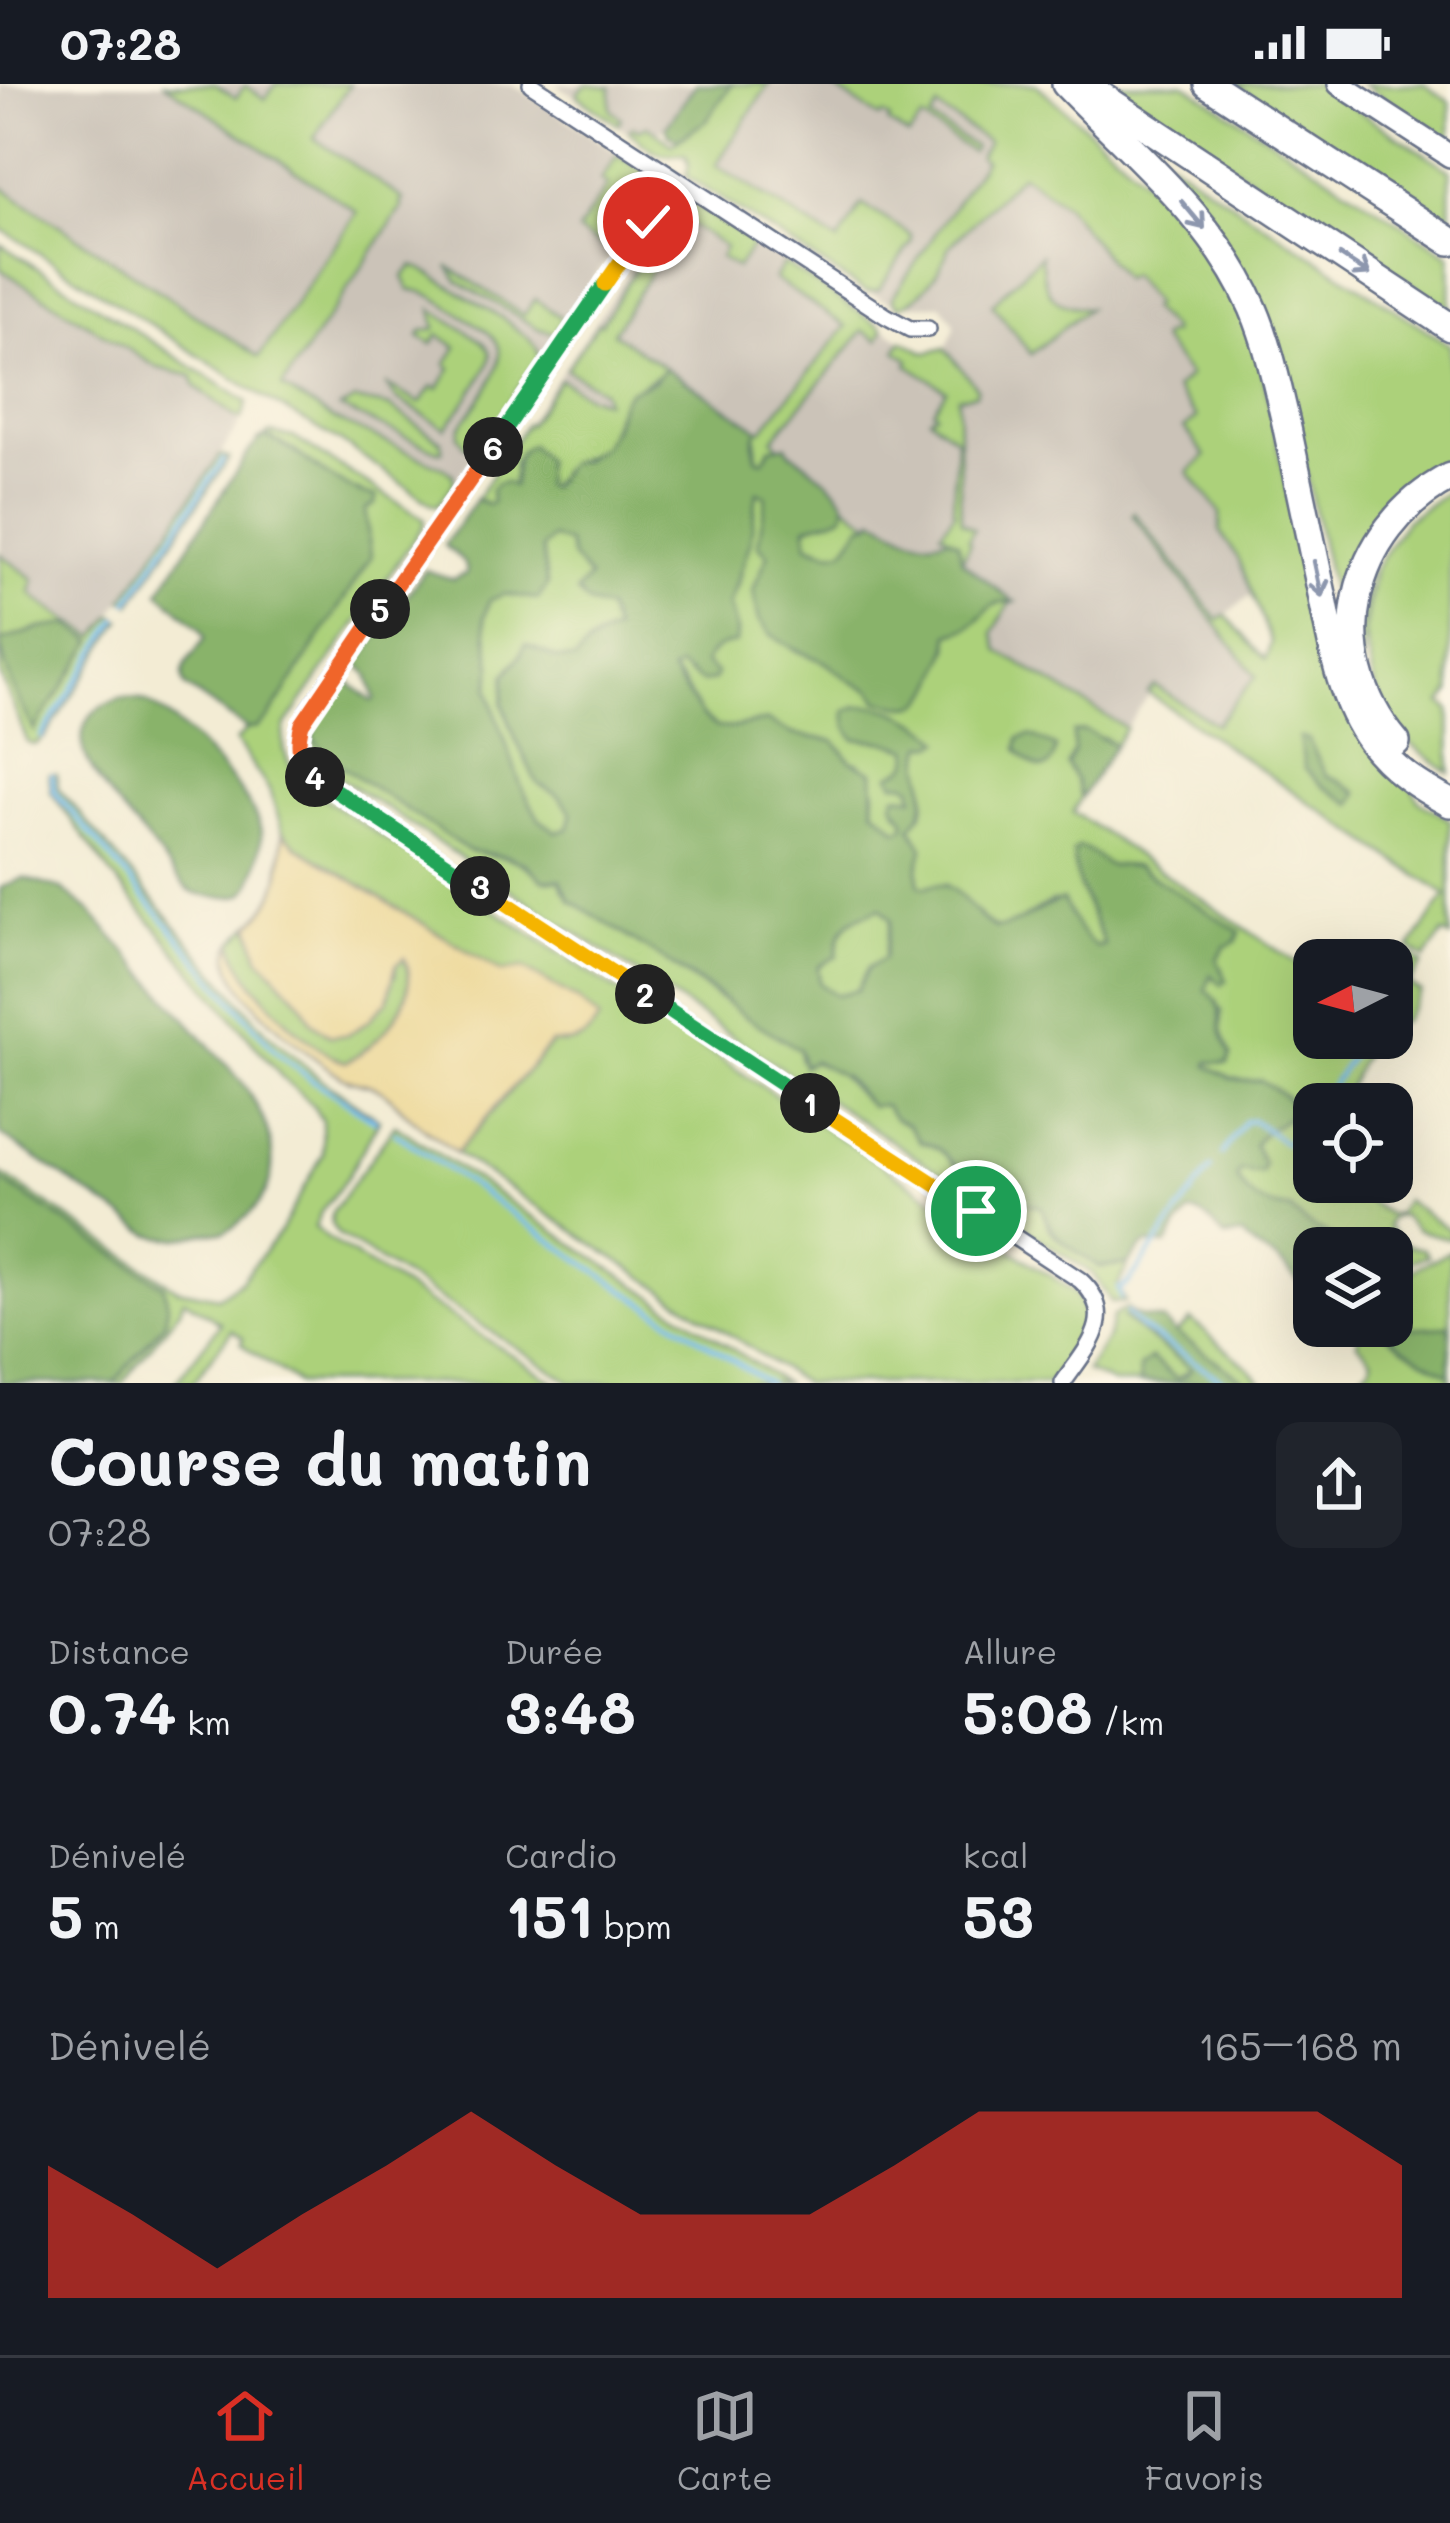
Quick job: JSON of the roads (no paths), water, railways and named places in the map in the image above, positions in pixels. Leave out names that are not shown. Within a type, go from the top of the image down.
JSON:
[{"type":"highway","points":[[1066,84],[1184,203],[1240,281],[1273,366],[1345,692],[1382,754],[1420,786],[1450,803]]},
{"type":"highway","points":[[1083,84],[1450,327]]},
{"type":"highway","points":[[1208,84],[1450,241]]},
{"type":"highway","points":[[1450,477],[1406,506],[1376,544],[1359,588],[1354,636],[1363,684],[1380,721],[1408,754],[1450,786]]},
{"type":"street","points":[[531,84],[901,326],[928,328]]},
{"type":"street","points":[[1339,84],[1450,156]]},
{"type":"street","points":[[676,181],[305,717],[298,739],[300,755],[324,783],[1080,1280],[1096,1300],[1098,1325],[1063,1383]]},
{"type":"waterway","points":[[128,602],[223,460]]},
{"type":"waterway","points":[[41,737],[117,619]]},
{"type":"waterway","points":[[52,775],[54,791],[276,1052],[375,1121]]},
{"type":"waterway","points":[[1333,1083],[1350,1059]]},
{"type":"waterway","points":[[1222,1154],[1245,1121],[1252,1120],[1285,1143],[1293,1140]]},
{"type":"waterway","points":[[395,1133],[768,1383]]},
{"type":"waterway","points":[[1121,1298],[1118,1288],[1130,1281],[1211,1168]]},
{"type":"waterway","points":[[1127,1313],[1140,1327],[1227,1383]]}]
